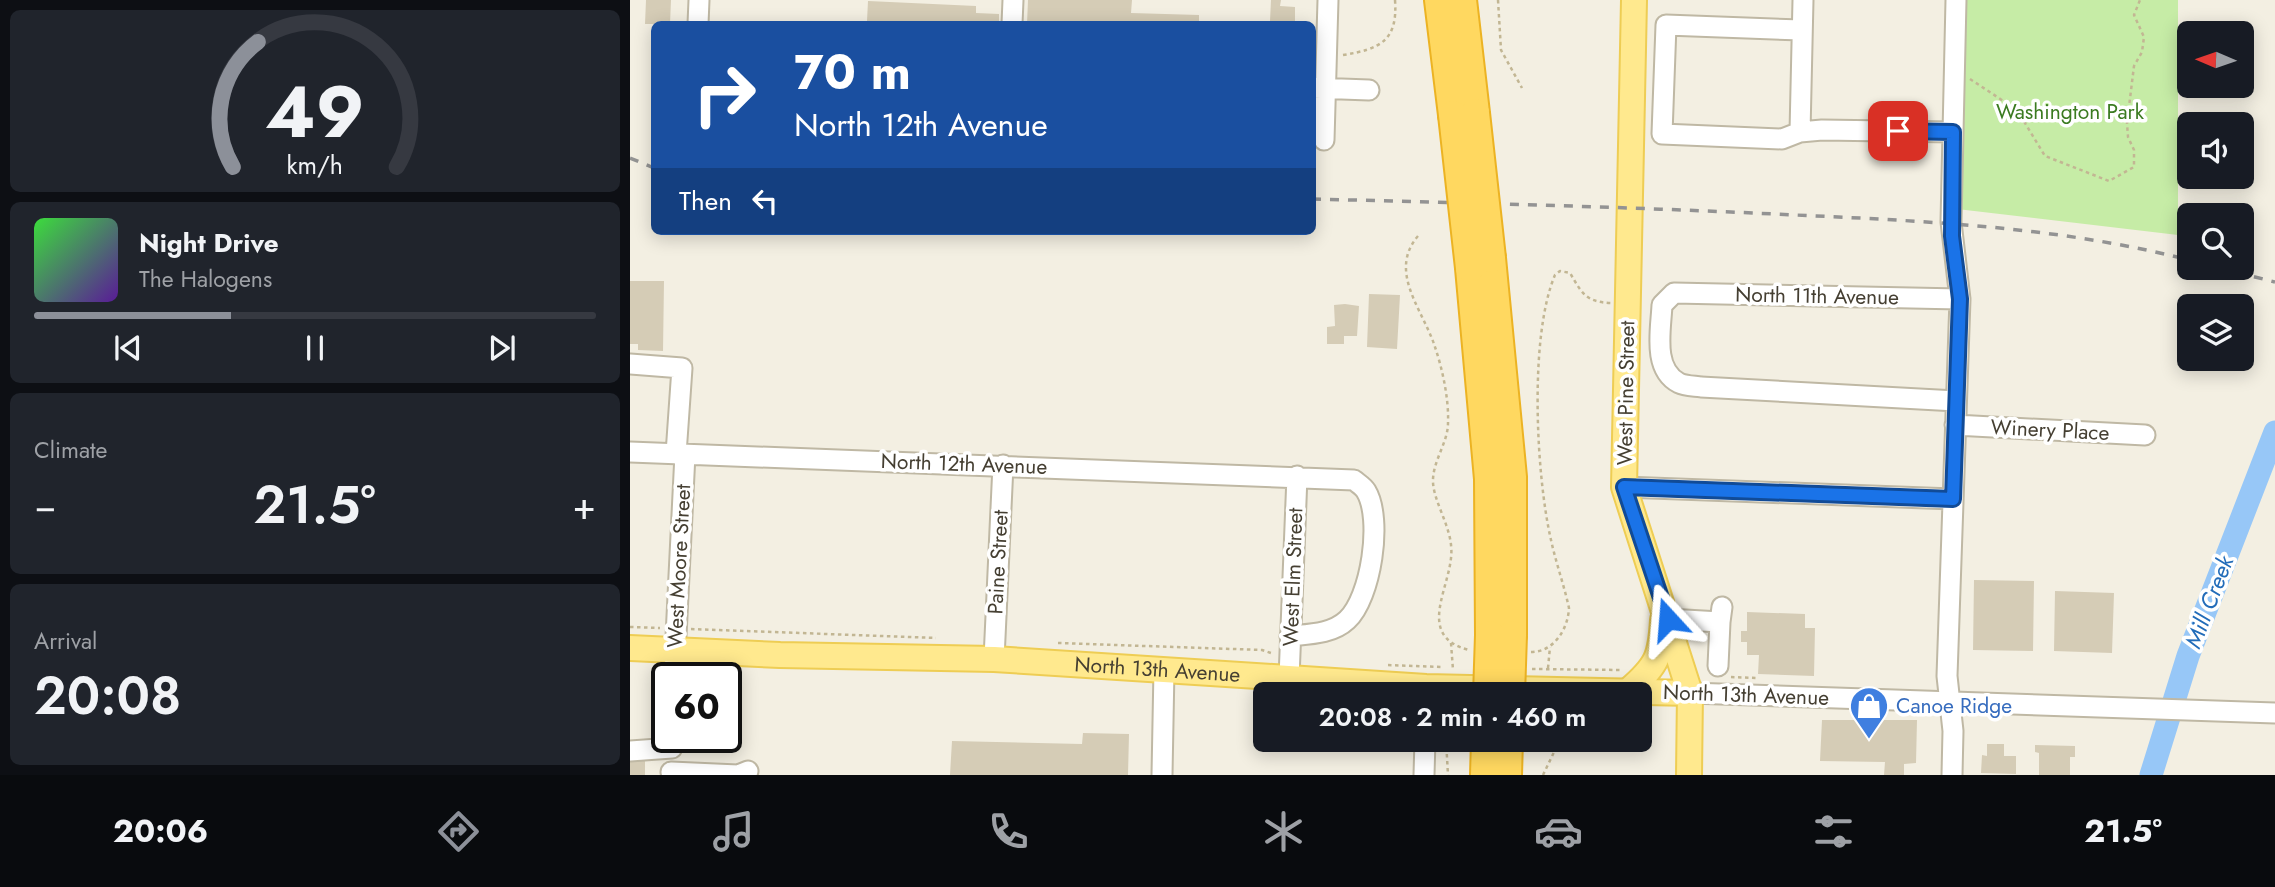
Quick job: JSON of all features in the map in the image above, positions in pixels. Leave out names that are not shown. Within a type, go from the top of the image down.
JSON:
[{"type":"highway","points":[[1439,0],[1464,114]]},
{"type":"highway","points":[[1462,0],[1464,114],[1480,263],[1489,479],[1501,635],[1508,682]]},
{"type":"highway","points":[[1491,682],[1501,635]]},
{"type":"highway","points":[[1485,775],[1486,752]]},
{"type":"highway","points":[[1507,775],[1508,752]]},
{"type":"main road","name":"West Pine Street","points":[[1634,0],[1624,487],[1690,693],[1689,775]]},
{"type":"main road","points":[[1638,682],[1651,671],[1658,659],[1666,612]]},
{"type":"main road","name":"North 13th Avenue","points":[[630,648],[780,655],[994,659],[1164,668],[1331,682]]},
{"type":"main road","name":"North 13th Avenue","points":[[1652,691],[1690,693]]},
{"type":"street","points":[[698,21],[699,0]]},
{"type":"street","points":[[1012,21],[1013,0]]},
{"type":"street","points":[[1324,140],[1319,88],[1326,58],[1328,0]]},
{"type":"street","points":[[1800,132],[1803,0]]},
{"type":"street","points":[[1952,775],[1947,676],[1960,299],[1952,236],[1956,0]]},
{"type":"street","points":[[1801,30],[1666,25],[1662,134],[1782,139],[1800,132],[1822,130],[1953,132]]},
{"type":"street","points":[[1319,88],[1369,90]]},
{"type":"street","name":"North 11th Avenue","points":[[1956,401],[1701,387],[1678,383],[1662,365],[1660,348],[1662,305],[1674,293],[1960,299]]},
{"type":"street","name":"West Moore Street","points":[[630,364],[682,368],[675,662]]},
{"type":"street","name":"Winery Place","points":[[1955,425],[2145,435]]},
{"type":"street","name":"North 12th Avenue","points":[[630,452],[1353,480],[1365,489],[1372,507],[1374,538],[1365,585],[1349,618],[1335,629],[1290,636]]},
{"type":"street","name":"Paine Street","points":[[994,659],[1003,465]]},
{"type":"street","name":"West Elm Street","points":[[1289,678],[1297,476]]},
{"type":"street","points":[[1624,487],[1953,499]]},
{"type":"street","points":[[1666,612],[1721,615],[1718,666]]},
{"type":"street","points":[[1161,775],[1164,668]]},
{"type":"street","name":"North 13th Avenue","points":[[1690,693],[1950,704],[2275,713]]},
{"type":"street","points":[[630,751],[651,747]]},
{"type":"street","points":[[1424,775],[1425,752]]},
{"type":"street","points":[[672,753],[671,773],[738,775],[748,771]]},
{"type":"path","points":[[1326,58],[1375,48],[1384,43],[1394,19],[1395,0]]},
{"type":"path","points":[[1498,0],[1501,50],[1522,88]]},
{"type":"path","points":[[1955,71],[1979,83],[2017,110],[2045,156],[2109,181],[2134,167],[2134,150],[2128,137],[2127,123],[2134,66],[2142,52],[2144,37],[2134,15],[2140,0]]},
{"type":"path","points":[[1548,670],[1550,647]]},
{"type":"path","points":[[1447,752],[1448,775]]},
{"type":"path","points":[[1543,775],[1552,752]]},
{"type":"green space","name":"Washington Park","points":[[1967,0],[2178,0],[2177,235],[1957,209]]},
{"type":"building","points":[[646,0],[671,0],[670,21],[651,21],[651,24],[645,24]]},
{"type":"building","points":[[1028,0],[1132,0],[1131,13],[1199,15],[1199,21],[1027,21]]},
{"type":"building","points":[[1271,0],[1281,0],[1280,6],[1295,7],[1295,21],[1270,21]]},
{"type":"building","points":[[868,1],[976,6],[976,13],[999,14],[999,21],[867,21]]},
{"type":"building","points":[[630,281],[664,281],[663,351],[638,350],[638,344],[630,344]]},
{"type":"building","points":[[1369,294],[1400,295],[1397,349],[1367,347]]},
{"type":"building","points":[[1334,305],[1359,306],[1357,336],[1344,336],[1344,344],[1327,344],[1327,327],[1335,326]]},
{"type":"building","points":[[1974,580],[2034,581],[2033,651],[1973,650]]},
{"type":"building","points":[[2055,591],[2114,593],[2112,653],[2054,651]]},
{"type":"building","points":[[1747,612],[1805,614],[1805,628],[1815,628],[1814,676],[1758,674],[1759,655],[1747,655],[1747,642],[1741,642],[1741,631],[1747,631]]},
{"type":"building","name":"Canoe Ridge","points":[[1822,720],[1917,720],[1916,763],[1904,764],[1904,775],[1884,775],[1885,762],[1820,761]]},
{"type":"building","points":[[1083,733],[1129,734],[1128,775],[950,775],[952,741],[1082,744]]},
{"type":"building","points":[[1987,744],[2004,744],[2004,756],[2016,756],[2016,774],[1981,773],[1982,755],[1987,756]]},
{"type":"building","points":[[2035,745],[2075,746],[2075,757],[2070,757],[2070,775],[2039,775],[2039,753],[2035,752]]},
{"type":"building","points":[[630,761],[645,761],[645,775],[630,775]]},
{"type":"waterway","name":"Mill Creek","points":[[2151,775],[2188,656],[2275,432]]},
{"type":"railway","points":[[630,158],[651,167]]},
{"type":"railway","points":[[1316,199],[1674,210],[1943,223],[2092,240],[2177,257]]},
{"type":"railway","points":[[2254,277],[2275,282]]},
{"type":"place","name":"Canoe Ridge","points":[[1869,740]]},
{"type":"route","points":[[1668,619],[1635,527],[1624,487],[1953,499],[1960,299],[1951,222],[1953,132],[1898,131]]}]
